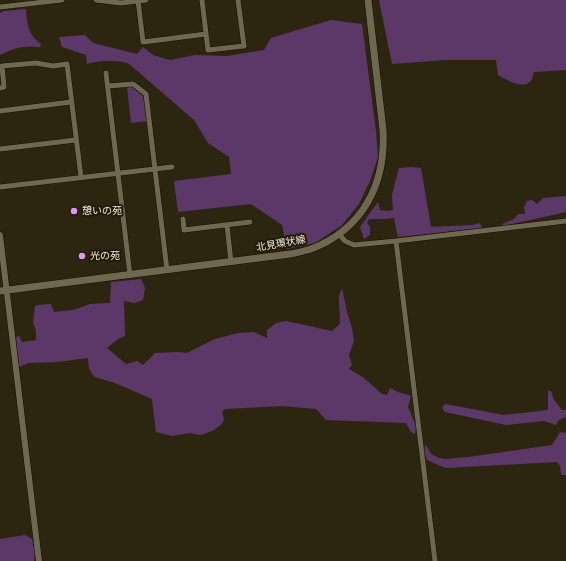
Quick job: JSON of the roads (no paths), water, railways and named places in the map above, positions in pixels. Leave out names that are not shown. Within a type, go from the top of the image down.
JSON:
[{"type":"main road","name":"北見環状線","points":[[3,291],[297,253],[310,249],[339,234],[355,218],[370,199],[377,182],[382,163],[384,146],[383,130],[368,0]]},
{"type":"street","points":[[0,7],[62,0]]},
{"type":"street","points":[[96,0],[121,3],[146,0]]},
{"type":"street","points":[[138,0],[143,42],[206,34]]},
{"type":"street","points":[[202,0],[208,50],[244,46],[238,0]]},
{"type":"street","points":[[0,88],[4,87],[2,66],[36,63],[53,66],[67,64],[81,177]]},
{"type":"street","points":[[106,73],[130,275]]},
{"type":"street","points":[[108,86],[133,84],[146,94],[167,270]]},
{"type":"street","points":[[0,110],[71,102]]},
{"type":"street","points":[[0,149],[76,140]]},
{"type":"street","points":[[0,187],[172,167]]},
{"type":"street","points":[[183,220],[184,230],[250,222]]},
{"type":"street","points":[[339,234],[345,241],[354,245],[566,221]]},
{"type":"street","points":[[227,225],[231,262]]},
{"type":"street","points":[[0,235],[3,291],[39,561]]},
{"type":"street","points":[[396,241],[435,561]]},
{"type":"place","name":"憩いの苑","points":[[74,211]]},
{"type":"place","name":"光の苑","points":[[82,256]]}]
